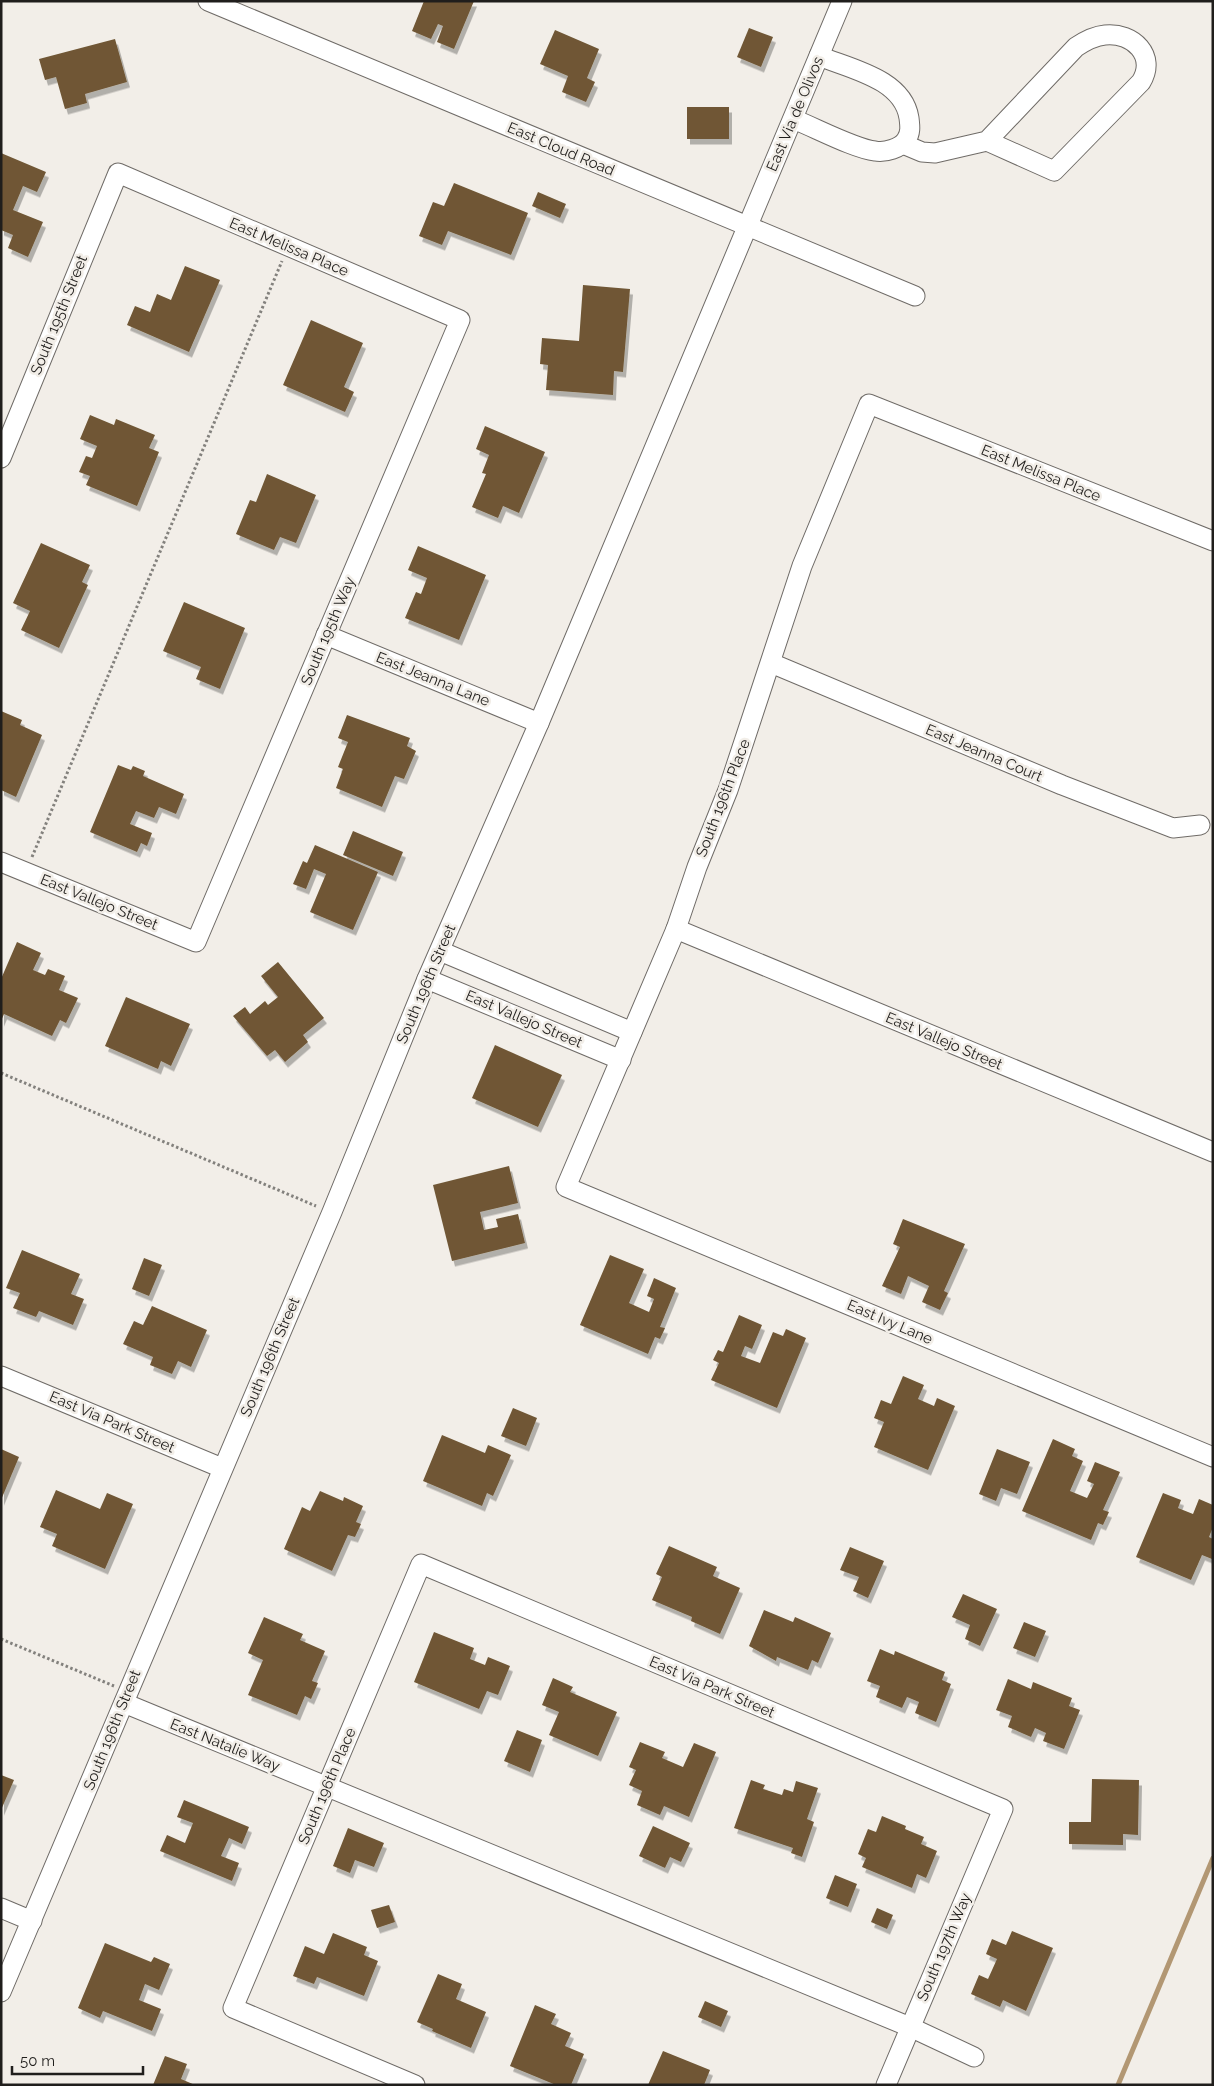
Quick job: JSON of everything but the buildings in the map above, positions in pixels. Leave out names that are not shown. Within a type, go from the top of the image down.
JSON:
[{"type":"street","name":"East Cloud Road","points":[[208,1],[748,228],[916,296]]},
{"type":"street","name":"East Via de Olivos","points":[[539,723],[842,1]]},
{"type":"street","points":[[793,119],[875,151],[884,151],[903,144],[922,152],[934,153],[986,140],[1076,47],[1091,38],[1107,34],[1124,37],[1142,49],[1147,65],[1141,82],[1054,171],[986,140]]},
{"type":"street","points":[[819,56],[878,80],[896,91],[905,104],[909,116],[910,129],[903,144]]},
{"type":"street","name":"East Melissa Place","points":[[118,173],[460,320]]},
{"type":"street","name":"South 195th Street","points":[[1,458],[118,173]]},
{"type":"street","name":"South 195th Way","points":[[196,942],[460,320]]},
{"type":"street","name":"East Melissa Place","points":[[869,404],[1213,541]]},
{"type":"street","name":"South 196th Place","points":[[566,1187],[676,929],[697,867],[728,790],[802,566],[869,404]]},
{"type":"street","name":"East Jeanna Lane","points":[[326,635],[539,723]]},
{"type":"street","name":"East Jeanna Court","points":[[771,663],[1062,785],[1173,828],[1200,825]]},
{"type":"street","name":"South 196th Street","points":[[1,1992],[332,1212],[427,979],[539,723]]},
{"type":"street","name":"East Vallejo Street","points":[[1,862],[196,942]]},
{"type":"street","name":"East Vallejo Street","points":[[676,929],[1213,1152]]},
{"type":"street","name":"East Vallejo Street","points":[[440,951],[632,1032]]},
{"type":"street","name":"East Vallejo Street","points":[[427,979],[620,1060]]},
{"type":"street","points":[[563,1036],[576,1008]]},
{"type":"street","name":"East Ivy Lane","points":[[566,1187],[1213,1457]]},
{"type":"street","name":"East Via Park Street","points":[[1,1376],[222,1468]]},
{"type":"street","name":"South 196th Place","points":[[415,2085],[233,2008],[421,1564]]},
{"type":"street","name":"East Via Park Street","points":[[421,1564],[1003,1810]]},
{"type":"street","name":"East Natalie Way","points":[[125,1698],[327,1787],[910,2027]]},
{"type":"street","name":"South 197th Way","points":[[886,2085],[1003,1810]]},
{"type":"street","points":[[1,1908],[32,1921]]},
{"type":"street","points":[[910,2027],[974,2057]]},
{"type":"path","points":[[26,872],[288,246]]},
{"type":"path","points":[[1,1073],[332,1212]]},
{"type":"path","points":[[1,1639],[125,1698]]},
{"type":"waterway","points":[[1118,2085],[1213,1858]]}]
